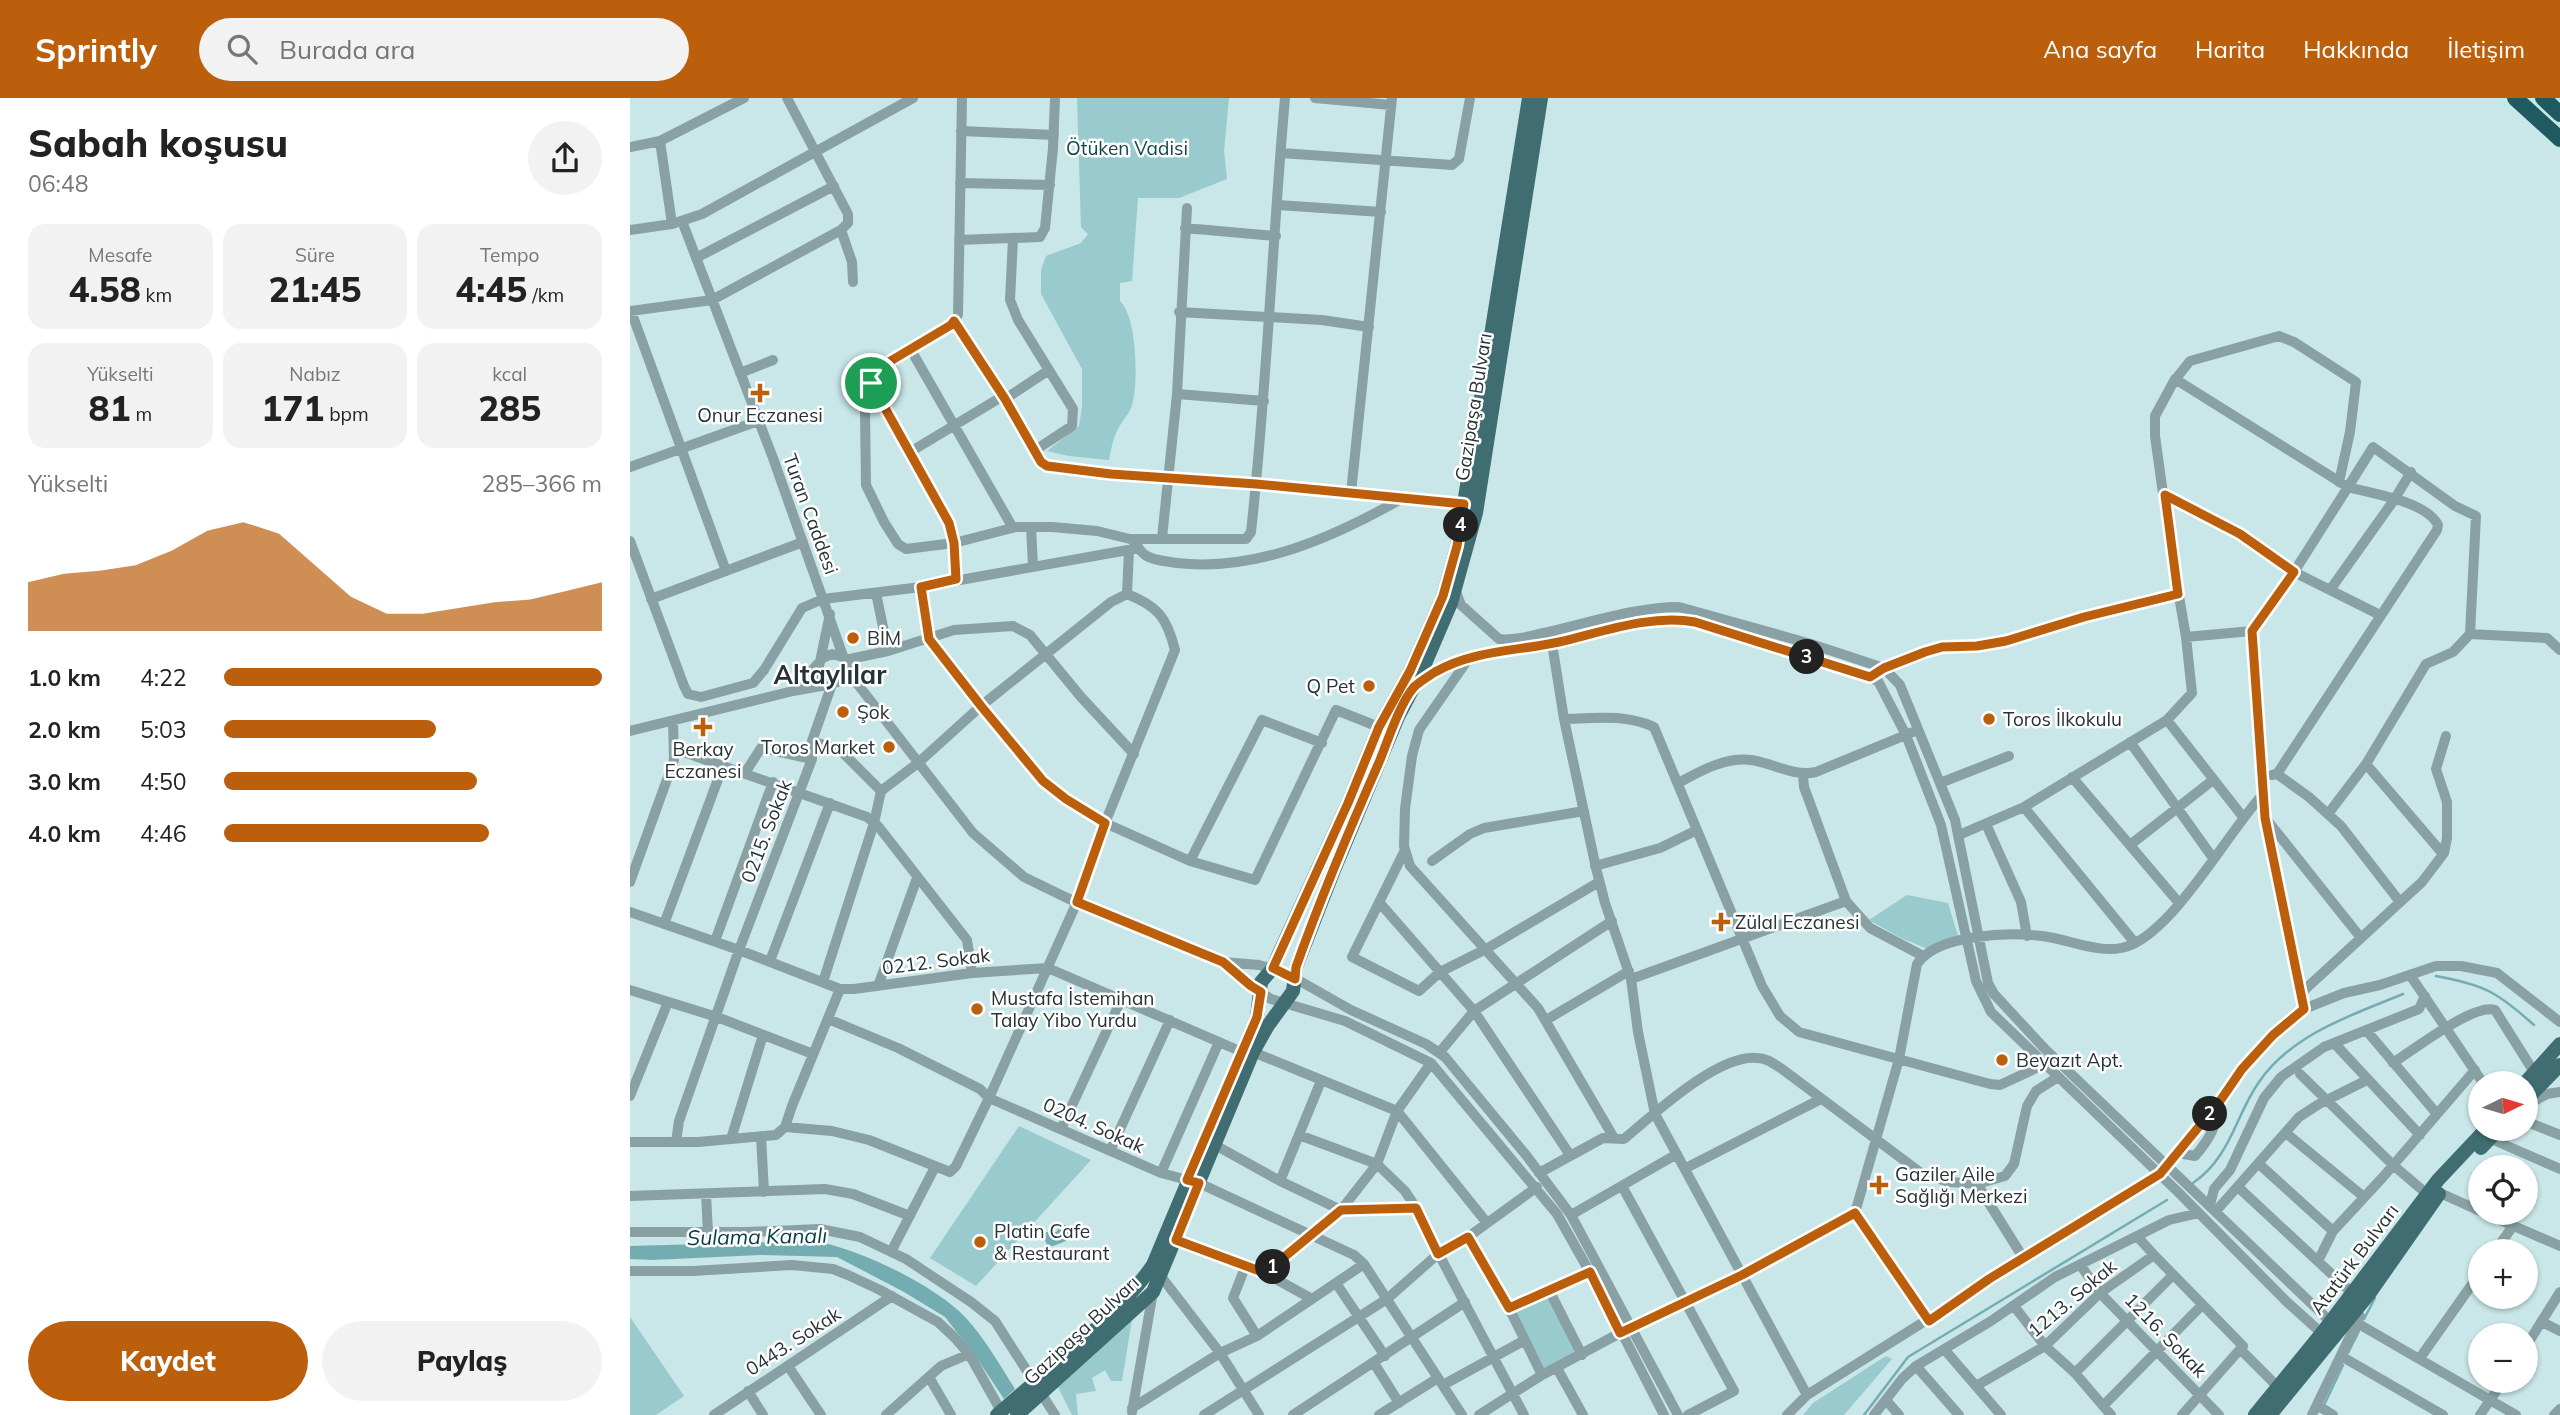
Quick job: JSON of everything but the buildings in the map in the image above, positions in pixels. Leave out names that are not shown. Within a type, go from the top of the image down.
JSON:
[{"type":"highway","points":[[2515,98],[2560,139]]},
{"type":"highway","points":[[2543,98],[2560,114]]},
{"type":"main road","name":"Gazipaşa Bulvarı","points":[[1032,1392],[1153,1292],[1176,1240],[1193,1182],[1215,1145],[1257,1017],[1261,982],[1273,968],[1348,803],[1379,727],[1410,671],[1443,596],[1457,546],[1529,98]]},
{"type":"main road","name":"Gazipaşa Bulvarı","points":[[1032,1392],[1138,1286],[1153,1265],[1193,1182],[1247,1052],[1293,991],[1296,967],[1334,870],[1455,589],[1476,513],[1541,98]]},
{"type":"main road","points":[[2535,1071],[2560,1044]]},
{"type":"main road","points":[[2538,1090],[2560,1065]]},
{"type":"main road","name":"Atatürk Bulvarı","points":[[2270,1415],[2331,1332],[2352,1293],[2434,1194],[2483,1141]]},
{"type":"main road","name":"Atatürk Bulvarı","points":[[2255,1415],[2278,1387],[2369,1294],[2434,1194]]},
{"type":"main road","points":[[1008,1412],[1032,1392]]},
{"type":"street","points":[[630,147],[660,141],[744,98]]},
{"type":"street","points":[[726,571],[630,311],[712,300],[841,230],[848,223],[848,214],[787,98]]},
{"type":"street","points":[[630,230],[677,222],[730,200],[815,150],[913,98]]},
{"type":"street","points":[[962,98],[958,315],[951,325],[877,369],[865,412],[866,485],[898,544],[906,549],[954,543],[1013,528],[1097,531],[1158,560],[1199,565],[1258,559],[1309,544],[1365,519],[1403,498]]},
{"type":"street","points":[[959,240],[1040,237],[1045,228],[1050,185],[1055,98]]},
{"type":"street","points":[[630,541],[684,686],[688,694],[701,697],[753,683],[802,608],[823,599],[921,587],[1162,538],[1246,539],[1251,533],[1264,401],[1285,98]]},
{"type":"street","points":[[1315,98],[1391,101],[1351,494]]},
{"type":"street","points":[[1281,153],[1452,164],[1459,159],[1470,98]]},
{"type":"street","points":[[961,131],[1054,135]]},
{"type":"street","name":"Turan Caddesi","points":[[660,141],[677,222],[696,258],[740,373],[830,614],[849,673],[866,699],[973,833],[1024,877],[1077,902],[1223,962]]},
{"type":"street","points":[[960,183],[1050,185]]},
{"type":"street","points":[[696,258],[834,186]]},
{"type":"street","points":[[1278,205],[1381,212]]},
{"type":"street","points":[[1162,538],[1177,394],[1187,208]]},
{"type":"street","points":[[1185,228],[1276,236]]},
{"type":"street","points":[[841,230],[852,262],[853,282]]},
{"type":"street","points":[[1013,239],[1010,300],[1018,320],[1073,409],[1072,426],[1034,451]]},
{"type":"street","points":[[1180,312],[1322,320],[1369,327]]},
{"type":"street","points":[[954,321],[1004,398],[1041,462],[1047,466],[1111,474],[1256,484],[1464,504]]},
{"type":"street","points":[[1959,835],[2024,807],[2167,720],[2192,693],[2155,436],[2155,416],[2175,379],[2190,361],[2280,336],[2294,342],[2356,382],[2343,484]]},
{"type":"street","points":[[911,350],[1013,528]]},
{"type":"street","points":[[740,373],[773,360]]},
{"type":"street","points":[[910,452],[1049,370]]},
{"type":"street","points":[[2175,379],[2343,484],[2410,505],[2434,518],[2438,525],[2277,774]]},
{"type":"street","points":[[871,383],[949,523],[954,543],[956,579]]},
{"type":"street","points":[[1177,394],[1264,401]]},
{"type":"street","points":[[630,467],[758,421]]},
{"type":"street","points":[[2304,1009],[2265,818],[2252,631],[2294,572],[2343,484],[2373,447],[2455,506],[2476,516],[2470,634],[2452,652],[2426,664],[2366,764],[2328,814]]},
{"type":"street","points":[[2330,590],[2411,472]]},
{"type":"street","points":[[2165,495],[2240,534],[2294,572],[2380,615]]},
{"type":"street","points":[[1031,527],[1033,566]]},
{"type":"street","points":[[651,599],[803,542]]},
{"type":"street","points":[[1127,594],[1133,546]]},
{"type":"street","points":[[921,587],[929,639],[1043,781],[1105,823],[1190,861],[1255,880],[1336,710],[1379,727]]},
{"type":"street","points":[[1455,589],[1461,605],[1499,639],[1551,637],[1680,619],[1878,681],[1906,735],[1947,844],[1976,981],[1991,1012],[2058,1077],[2164,1170],[2213,1208],[2331,1332]]},
{"type":"street","points":[[876,593],[888,651]]},
{"type":"street","points":[[785,1127],[832,1131],[870,1140],[950,1172],[956,1166],[1077,902],[1105,823],[1175,650],[1170,628],[1149,603],[1127,594],[1111,602],[981,706],[918,763],[881,791],[874,823],[822,982]]},
{"type":"street","points":[[1870,677],[1884,668],[1942,647],[1977,646],[2006,641],[2084,617],[2178,594]]},
{"type":"street","points":[[1414,687],[1436,672],[1469,658],[1657,607],[1679,607],[1811,644],[1884,668],[1900,685],[1959,835],[1988,982],[1993,994],[2164,1170],[2199,1213],[2287,1303],[2331,1332]]},
{"type":"street","points":[[830,614],[820,661],[820,676],[834,684]]},
{"type":"street","points":[[793,691],[820,661],[832,654],[844,659],[888,651],[954,630],[1013,626],[1030,635],[1081,697],[1134,754]]},
{"type":"street","points":[[2186,638],[2252,631]]},
{"type":"street","points":[[2470,634],[2547,638],[2560,650]]},
{"type":"street","points":[[1551,637],[1564,719],[1595,866],[1630,975],[1654,1114],[1686,1168],[1807,1395]]},
{"type":"street","points":[[1469,658],[1419,730],[1412,756],[1405,808],[1405,850],[1410,866],[1486,948],[1546,1020],[1614,1138]]},
{"type":"street","points":[[630,731],[793,691],[834,684],[849,673]]},
{"type":"street","name":"Turan Caddesi","points":[[834,684],[866,699]]},
{"type":"street","name":"0215. Sokak","points":[[676,1142],[679,1121],[739,950],[813,759],[813,741],[834,684]]},
{"type":"street","points":[[1564,719],[1621,717],[1640,720],[1654,727],[1762,986],[1780,1016],[1799,1032],[2000,1085],[2045,1064]]},
{"type":"street","points":[[1190,861],[1262,720],[1322,743]]},
{"type":"street","points":[[2167,720],[2243,817]]},
{"type":"street","points":[[630,882],[674,760],[673,721]]},
{"type":"street","points":[[1678,783],[1730,760],[1751,760],[1803,775],[1919,730]]},
{"type":"street","points":[[2300,994],[2422,882],[2443,854],[2448,838],[2447,802],[2436,769],[2446,736]]},
{"type":"street","points":[[813,741],[841,751],[881,791]]},
{"type":"street","points":[[2130,742],[2213,858]]},
{"type":"street","points":[[745,773],[761,748],[813,759]]},
{"type":"street","points":[[675,749],[867,817],[967,940],[972,973]]},
{"type":"street","points":[[1940,783],[2008,756]]},
{"type":"street","points":[[2366,764],[2443,854]]},
{"type":"street","points":[[664,924],[723,766]]},
{"type":"street","points":[[2262,776],[2277,774],[2328,814],[2342,827],[2400,902]]},
{"type":"street","points":[[1803,775],[1804,787],[1846,901],[1870,928],[1923,956]]},
{"type":"street","points":[[2072,777],[2179,903]]},
{"type":"street","points":[[2130,845],[2213,780]]},
{"type":"street","points":[[715,941],[773,782]]},
{"type":"street","points":[[1479,1415],[1542,1375],[1620,1333],[1742,1275],[1855,1213],[1899,1059],[1917,964],[1923,956],[1978,935],[2040,936],[2110,950],[2135,943],[2153,932],[2179,903],[2263,794]]},
{"type":"street","points":[[770,961],[830,803]]},
{"type":"street","points":[[2024,807],[2135,943]]},
{"type":"street","points":[[1432,861],[1470,834],[1484,828],[1584,811]]},
{"type":"street","points":[[2265,818],[2361,938]]},
{"type":"street","points":[[1986,824],[2021,902],[2027,936]]},
{"type":"street","points":[[1595,866],[1650,852],[1697,830]]},
{"type":"street","points":[[1405,850],[1352,957],[1419,991],[1440,972],[1599,882]]},
{"type":"street","points":[[878,986],[917,878]]},
{"type":"street","points":[[1546,1020],[1630,975],[1846,901]]},
{"type":"street","points":[[1380,902],[1474,1011],[1570,1156]]},
{"type":"street","name":"0212. Sokak","points":[[630,912],[770,961],[840,989],[972,973],[1048,968],[1219,1042],[1396,1111]]},
{"type":"street","points":[[1439,1053],[1474,1011],[1612,920]]},
{"type":"street","points":[[1223,962],[1273,968],[1351,1010],[1426,1044],[1457,1070],[1571,1215],[1678,1415]]},
{"type":"street","points":[[1223,962],[1271,999],[1345,1021],[1430,1063],[1557,1214],[1664,1415]]},
{"type":"street","points":[[1787,1415],[1807,1395],[1929,1321],[1958,1299],[2164,1170],[2220,1101],[2242,1069],[2273,1035],[2304,1009],[2344,993],[2381,985],[2436,965],[2461,966],[2497,973],[2560,1022]]},
{"type":"street","points":[[2318,1261],[2333,1231],[2475,1070],[2410,975]]},
{"type":"street","points":[[630,1142],[676,1142],[776,1135],[785,1127],[840,989]]},
{"type":"street","points":[[630,990],[717,1017],[813,1054]]},
{"type":"street","points":[[2213,1208],[2214,1189],[2230,1170],[2264,1098],[2281,1077],[2324,1047],[2418,1009],[2425,996]]},
{"type":"street","points":[[1061,1129],[1122,998]]},
{"type":"street","points":[[630,1096],[668,1002]]},
{"type":"street","points":[[2393,1062],[2472,1013],[2490,1009],[2495,1010],[2526,1071]]},
{"type":"street","name":"0204. Sokak","points":[[828,1019],[898,1048],[980,1088],[989,1098],[1161,1173],[1193,1182],[1354,1255],[1364,1264]]},
{"type":"street","points":[[1110,1151],[1170,1020]]},
{"type":"street","points":[[2366,1030],[2437,1114]]},
{"type":"street","points":[[731,1139],[763,1035]]},
{"type":"street","points":[[1161,1173],[1219,1042]]},
{"type":"street","points":[[2334,1043],[2420,1135]]},
{"type":"street","points":[[1539,1173],[1603,1138],[1624,1139],[1672,1098],[1732,1060],[1750,1058],[1767,1059],[1921,1173],[1949,1182],[1977,1184],[2005,1177],[2014,1164],[2027,1107],[2036,1091],[2058,1077]]},
{"type":"street","points":[[1265,1273],[1341,1210],[1377,1164],[1396,1111],[1430,1063]]},
{"type":"street","points":[[2300,1074],[2393,1165],[2434,1194],[2468,1207]]},
{"type":"street","points":[[2213,1208],[2238,1187],[2300,1116],[2367,1080]]},
{"type":"street","points":[[1280,1181],[1321,1081]]},
{"type":"street","points":[[2538,1098],[2560,1092]]},
{"type":"street","points":[[1686,1168],[1821,1100]]},
{"type":"street","points":[[1396,1111],[1487,1223]]},
{"type":"street","points":[[2538,1126],[2560,1135]]},
{"type":"street","points":[[2286,1133],[2364,1198]]},
{"type":"street","points":[[1299,1135],[1377,1164],[1405,1191],[1524,1415]]},
{"type":"street","points":[[761,1136],[764,1192]]},
{"type":"street","points":[[2508,1141],[2560,1169]]},
{"type":"street","points":[[1215,1145],[1280,1181],[1341,1210],[1416,1208]]},
{"type":"street","points":[[1571,1215],[1677,1154]]},
{"type":"street","points":[[2259,1164],[2333,1231]]},
{"type":"street","points":[[891,1252],[934,1167]]},
{"type":"street","points":[[1977,1184],[2024,1259]]},
{"type":"street","points":[[1622,1186],[1734,1391],[1688,1415]]},
{"type":"street","points":[[1204,1415],[1387,1299],[1438,1254],[1468,1237],[1537,1187]]},
{"type":"street","points":[[2238,1187],[2352,1293]]},
{"type":"street","points":[[630,1196],[825,1189],[853,1194],[910,1216]]},
{"type":"street","points":[[706,1194],[708,1233]]},
{"type":"street","points":[[1855,1213],[1929,1321]]},
{"type":"street","points":[[1874,1415],[1902,1379],[1916,1366],[2055,1278],[2169,1220],[2199,1213]]},
{"type":"street","points":[[2504,1239],[2513,1226],[2560,1246]]},
{"type":"street","points":[[630,1232],[708,1233],[820,1229],[860,1237],[891,1252],[971,1302],[995,1321],[1032,1392],[1055,1415]]},
{"type":"street","points":[[2137,1236],[2278,1387]]},
{"type":"street","points":[[1468,1237],[1509,1308],[1542,1375]]},
{"type":"street","points":[[1176,1240],[1265,1273],[1312,1299]]},
{"type":"street","name":"1213. Sokak","points":[[1976,1386],[2045,1346],[2100,1293],[2154,1255]]},
{"type":"street","points":[[1132,1411],[1220,1353],[1257,1336],[1364,1264],[1462,1415]]},
{"type":"street","points":[[630,1271],[693,1271],[792,1265],[832,1269],[891,1296],[937,1322],[969,1354],[1008,1412]]},
{"type":"street","points":[[1246,1265],[1233,1298],[1257,1336]]},
{"type":"street","name":"1216. Sokak","points":[[2081,1266],[2100,1293],[2219,1415]]},
{"type":"street","points":[[1509,1308],[1590,1272]]},
{"type":"street","points":[[1160,1275],[1220,1353],[1259,1415]]},
{"type":"street","points":[[2074,1373],[2173,1275]]},
{"type":"street","points":[[1336,1283],[1385,1356]]},
{"type":"street","points":[[1549,1290],[1581,1355]]},
{"type":"street","points":[[2420,1358],[2468,1290]]},
{"type":"street","points":[[1132,1411],[1153,1292]]},
{"type":"street","points":[[2538,1328],[2560,1292]]},
{"type":"street","points":[[2333,1415],[2314,1410],[2369,1294]]},
{"type":"street","name":"0443. Sokak","points":[[714,1415],[891,1296]]},
{"type":"street","points":[[1293,1415],[1465,1302]]},
{"type":"street","points":[[2103,1406],[2203,1305]]},
{"type":"street","points":[[2014,1306],[2045,1346],[2074,1373],[2111,1415]]},
{"type":"street","points":[[2542,1322],[2560,1331]]},
{"type":"street","points":[[2357,1323],[2516,1415]]},
{"type":"street","points":[[1379,1415],[1399,1402],[1525,1340]]},
{"type":"street","points":[[2182,1415],[2242,1348]]},
{"type":"street","points":[[1944,1349],[2001,1415]]},
{"type":"street","points":[[886,1415],[941,1366],[969,1354]]},
{"type":"street","points":[[2341,1356],[2443,1415]]},
{"type":"street","points":[[1374,1363],[1399,1402]]},
{"type":"street","points":[[788,1366],[821,1415]]},
{"type":"street","points":[[1916,1366],[1959,1415]]},
{"type":"street","points":[[1557,1368],[1583,1415]]},
{"type":"street","points":[[929,1377],[951,1415]]},
{"type":"street","points":[[748,1391],[763,1415]]},
{"type":"street","points":[[2480,1415],[2495,1393]]},
{"type":"street","points":[[1886,1400],[1899,1415]]},
{"type":"street","points":[[2554,1415],[2560,1409]]},
{"type":"green space","name":"Ötüken Vadisi","points":[[1077,98],[1229,98],[1224,151],[1227,179],[1179,198],[1138,198],[1132,281],[1120,283],[1120,301],[1126,309],[1133,334],[1135,391],[1131,409],[1115,436],[1109,460],[1047,451],[1079,426],[1082,407],[1082,369],[1041,294],[1041,270],[1046,256],[1081,243],[1088,234],[1081,227]]},
{"type":"green space","points":[[1907,895],[1948,903],[1958,936],[1928,949],[1869,920]]},
{"type":"green space","points":[[1019,1126],[1091,1160],[976,1286],[930,1258]]},
{"type":"green space","points":[[1549,1296],[1579,1355],[1547,1373],[1517,1315],[1518,1308]]},
{"type":"green space","points":[[630,1317],[684,1396],[656,1415],[630,1415]]},
{"type":"green space","points":[[1132,1319],[1122,1381],[1111,1381],[1105,1370],[1092,1378],[1096,1391],[1076,1394],[1078,1415],[1072,1415],[1058,1387]]},
{"type":"green space","points":[[1886,1356],[1892,1359],[1844,1415],[1803,1415],[1813,1403]]},
{"type":"shaded area","points":[[1062,1224],[1071,1230],[1066,1241],[1053,1246],[1047,1245],[1043,1235],[1046,1232],[1056,1232]]},
{"type":"shaded area","points":[[814,1241],[852,1251],[873,1260],[935,1293],[966,1318],[1015,1389],[1004,1399],[945,1317],[837,1257],[761,1255],[630,1259],[630,1246]]},
{"type":"waterway","points":[[2436,976],[2467,983],[2500,997],[2534,1025]]},
{"type":"waterway","points":[[2193,1183],[2216,1161],[2259,1082],[2288,1051],[2344,1018],[2403,994]]},
{"type":"waterway","points":[[1864,1415],[1908,1357],[2167,1200]]},
{"type":"waterway","points":[[2364,1319],[2375,1298]]},
{"type":"waterway","points":[[2348,1353],[2359,1331]]},
{"type":"waterway","points":[[2325,1403],[2343,1365]]},
{"type":"place","name":"Onur Eczanesi","points":[[760,393]]},
{"type":"place","name":"BİM","points":[[853,638]]},
{"type":"place","name":"Q Pet","points":[[1369,686]]},
{"type":"place","name":"Şok","points":[[843,712]]},
{"type":"place","name":"Toros İlkokulu","points":[[1989,719]]},
{"type":"place","name":"Berkay Eczanesi","points":[[703,727]]},
{"type":"place","name":"Toros Market","points":[[889,747]]},
{"type":"place","name":"Zülal Eczanesi","points":[[1721,922]]},
{"type":"place","name":"Mustafa İstemihan Talay Yibo Yurdu","points":[[977,1009]]},
{"type":"place","name":"Beyazıt Apt.","points":[[2002,1060]]},
{"type":"place","name":"Gaziler Aile Sağlığı Merkezi","points":[[1879,1185]]},
{"type":"place","name":"Platin Cafe & Restaurant","points":[[980,1242]]},
{"type":"district","name":"Altaylılar","points":[[830,675]]},
{"type":"route","points":[[954,321],[1005,399],[1041,462],[1047,466],[1111,474],[1256,484],[1464,504],[1457,546],[1443,596],[1410,671],[1379,727],[1348,803],[1273,968],[1295,979],[1296,967],[1334,870],[1398,717],[1414,687],[1436,672],[1460,660],[1496,652],[1654,621],[1680,619],[1870,677],[1884,668],[1942,647],[1977,646],[2006,641],[2084,617],[2178,594],[2165,495],[2178,500],[2240,534],[2294,572],[2252,631],[2265,818],[2304,1009],[2273,1035],[2242,1069],[2220,1101],[2160,1174],[1989,1279],[1929,1321],[1855,1213],[1742,1275],[1620,1333],[1590,1272],[1509,1308],[1468,1237],[1438,1254],[1416,1208],[1341,1210],[1265,1273],[1176,1240],[1199,1183],[1187,1180],[1257,1017],[1261,992],[1223,962],[1077,902],[1105,823],[1043,781],[1008,741],[929,639],[921,587],[956,579],[954,543],[949,523],[871,383],[877,369],[954,321]]},
{"type":"water label","name":"Sulama Kanalı","points":[[757,1237]]}]
